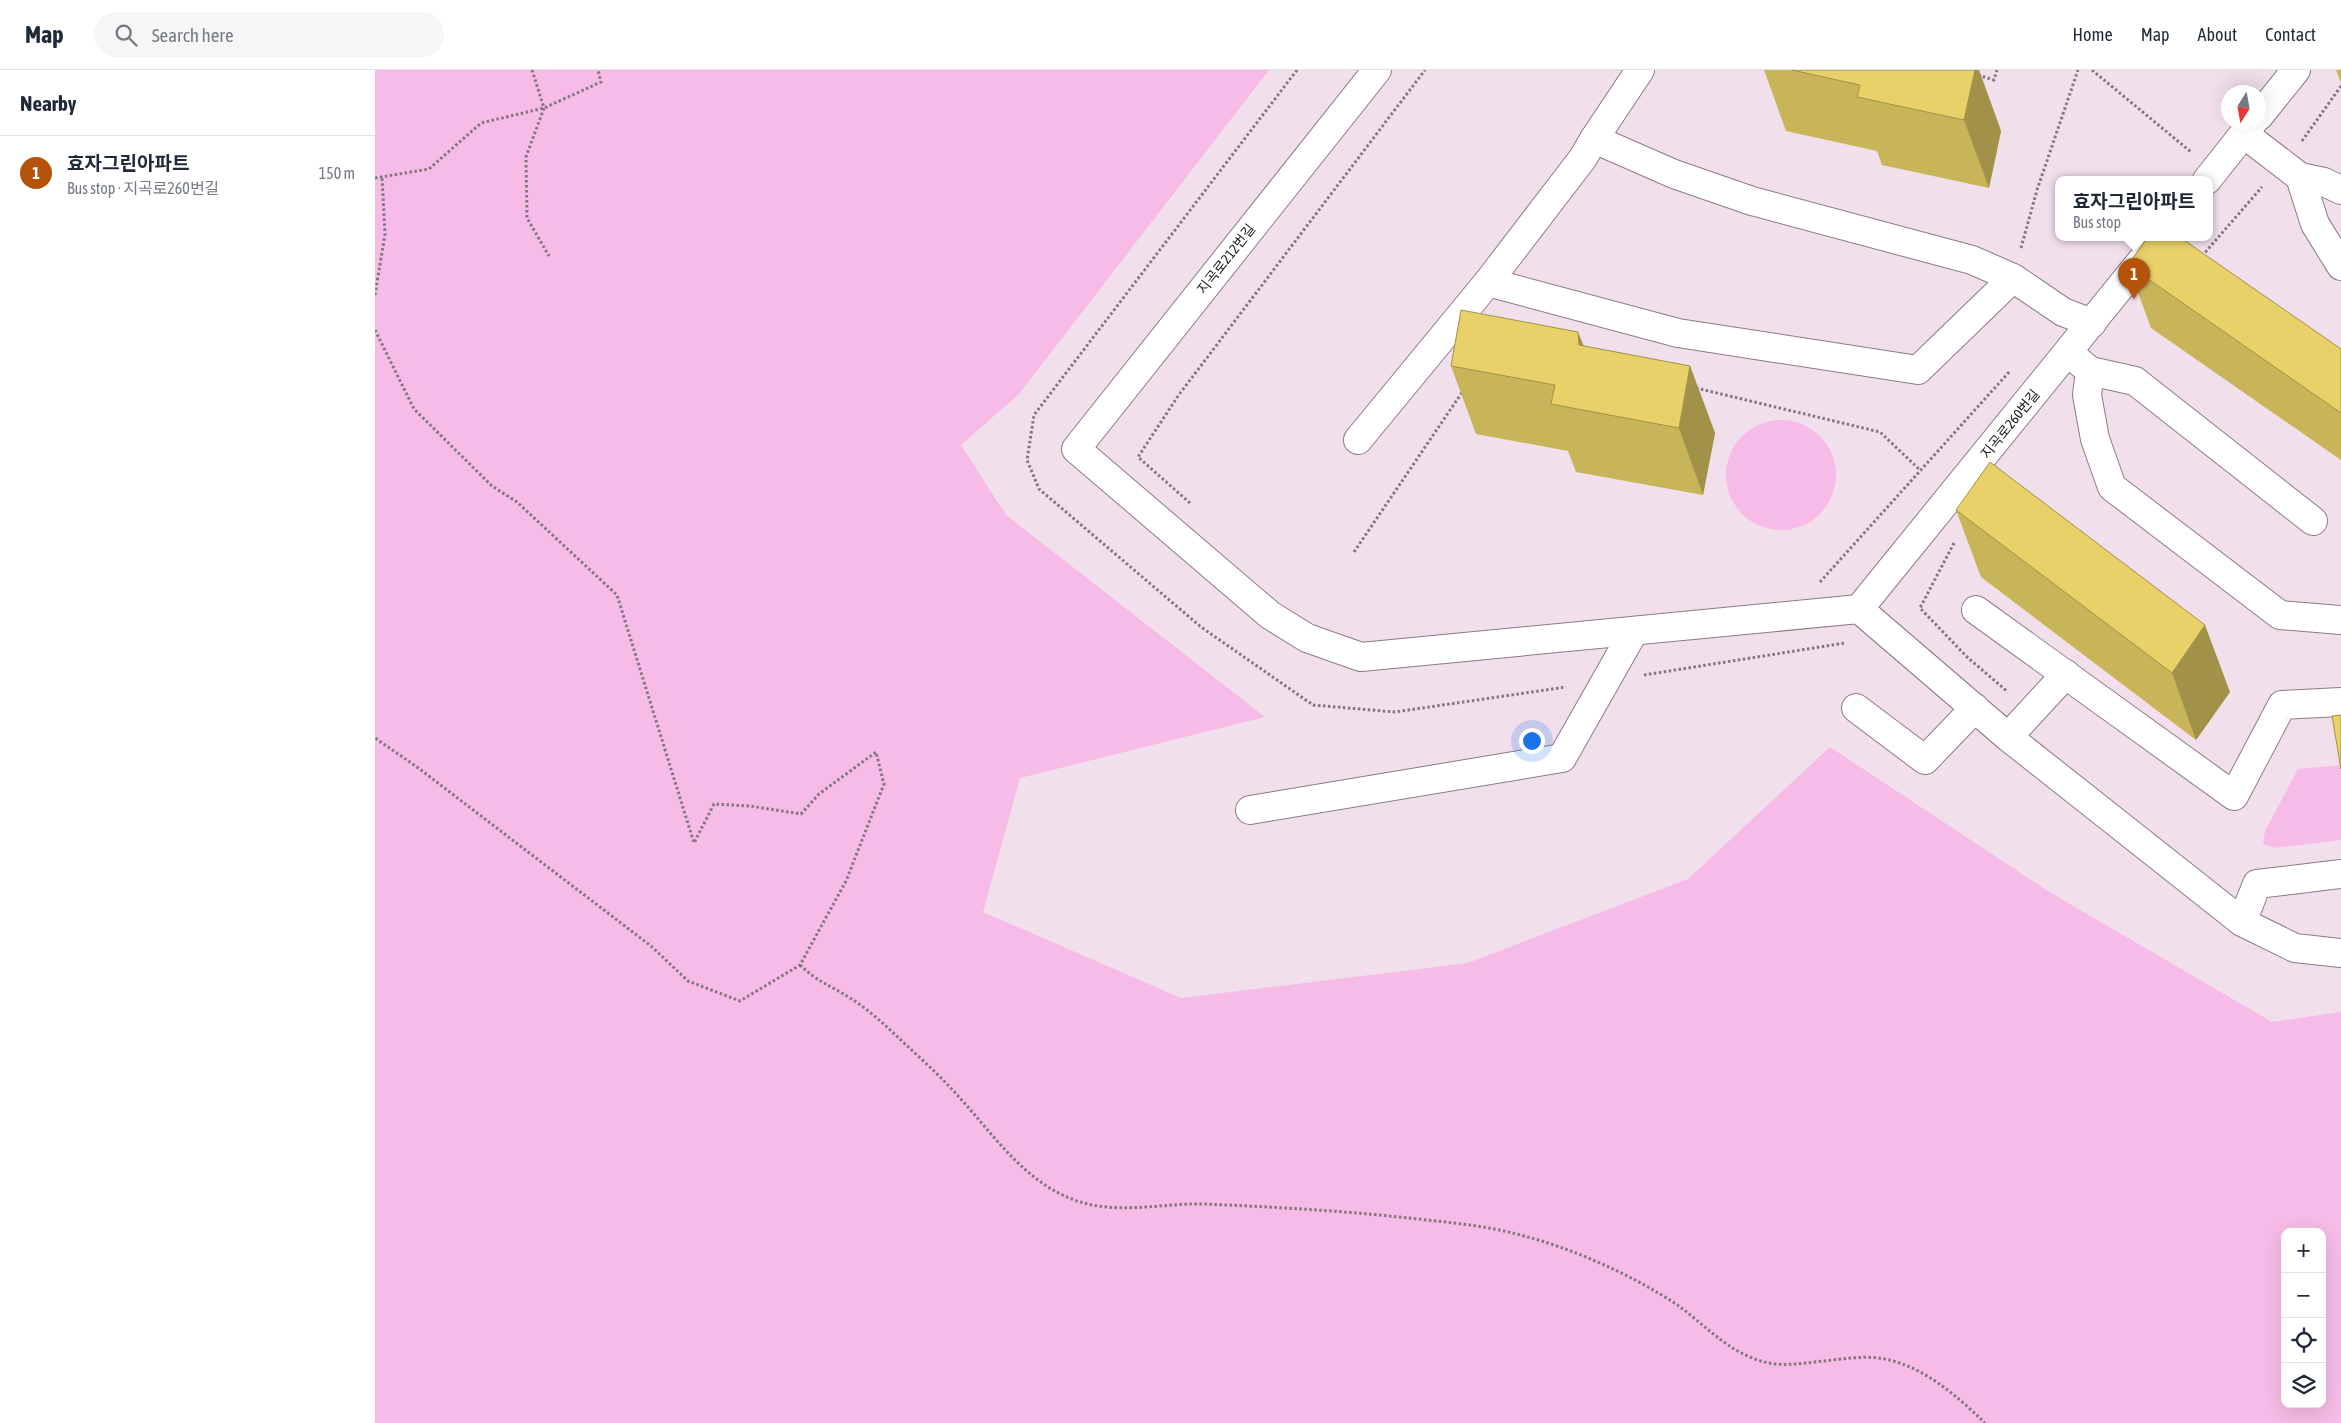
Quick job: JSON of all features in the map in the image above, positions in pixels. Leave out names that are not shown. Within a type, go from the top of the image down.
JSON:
[{"type":"street","name":"지곡로212번길","points":[[1377,70],[1076,449],[1270,616],[1307,638],[1361,657],[1634,631]]},
{"type":"street","points":[[1358,440],[1488,282],[1583,158],[1640,70]]},
{"type":"street","points":[[2266,107],[2296,70]]},
{"type":"street","points":[[2210,176],[2247,130]]},
{"type":"street","points":[[2258,130],[2301,177],[2315,224],[2341,266]]},
{"type":"street","points":[[1594,139],[1674,174],[1751,201],[1972,260],[2013,278],[2063,312],[2091,322]]},
{"type":"street","points":[[2301,177],[2324,182],[2341,190]]},
{"type":"street","name":"지곡로260번길","points":[[1859,609],[2158,241]]},
{"type":"street","points":[[1488,282],[1678,332],[1918,370],[2013,278]]},
{"type":"street","points":[[2067,353],[2090,371],[2135,381],[2313,521]]},
{"type":"street","points":[[2090,371],[2087,395],[2095,439],[2112,487],[2280,615],[2341,620]]},
{"type":"street","points":[[1250,810],[1563,758],[1634,631],[1859,609],[2008,737],[2241,922],[2295,948],[2341,953]]},
{"type":"street","points":[[1976,610],[2234,796],[2282,705],[2341,702]]},
{"type":"street","points":[[2008,737],[2066,674]]},
{"type":"street","points":[[1856,708],[1925,760],[1975,708]]},
{"type":"street","points":[[2241,922],[2257,884],[2341,874]]},
{"type":"path","points":[[531,70],[544,108],[525,157],[527,218],[549,256]]},
{"type":"path","points":[[375,178],[429,170],[481,123],[544,108],[601,82],[598,70]]},
{"type":"path","points":[[1073,365],[1297,70]]},
{"type":"path","points":[[1197,509],[1138,457],[1179,396],[1425,70]]},
{"type":"path","points":[[1977,75],[1994,80],[1997,70]]},
{"type":"path","points":[[2013,278],[2037,190],[2079,70]]},
{"type":"path","points":[[2092,70],[2195,156]]},
{"type":"path","points":[[375,295],[385,234],[382,177]]},
{"type":"path","points":[[375,330],[414,409],[492,486],[517,502],[617,595],[693,843],[715,804],[750,806],[801,814],[819,794],[876,752],[884,784],[846,881],[800,965],[740,1001],[688,981],[651,946],[425,773],[375,738]]},
{"type":"path","points":[[1815,587],[2011,369]]},
{"type":"path","points":[[1689,386],[1880,432],[1920,470]]},
{"type":"path","points":[[1354,552],[1464,389]]},
{"type":"path","points":[[800,965],[817,981],[850,998],[884,1024],[957,1094],[1009,1156],[1051,1188],[1069,1198],[1093,1206],[1113,1208],[1199,1204],[1344,1212],[1484,1227],[1518,1234],[1577,1253],[1640,1284],[1675,1304],[1730,1346],[1748,1357],[1768,1364],[1783,1365],[1860,1357],[1894,1362],[1941,1385],[1963,1401],[1985,1423]]},
{"type":"shaded area","points":[[375,70],[1269,70],[1019,394],[961,445],[1006,515],[1265,717],[1020,778],[983,912],[1181,998],[1468,963],[1688,879],[1830,747],[2051,893],[2272,1022],[2341,1012],[2341,1423],[375,1423]]},
{"type":"shaded area","points":[[1781,420],[1792,421],[1802,425],[1820,436],[1831,454],[1835,464],[1835,486],[1831,496],[1820,514],[1802,525],[1792,529],[1781,530],[1770,529],[1760,525],[1742,514],[1731,496],[1727,486],[1726,475],[1727,464],[1731,454],[1742,436],[1760,425],[1770,421]]},
{"type":"shaded area","points":[[2341,765],[2341,840],[2275,848],[2263,844],[2265,831],[2298,769]]},
{"type":"building","points":[[1792,70],[1975,70],[1964,120],[1857,97],[1860,85]]},
{"type":"building","points":[[2145,241],[2185,241],[2341,349],[2341,413],[2128,265]]},
{"type":"building","points":[[1461,310],[1578,332],[1579,345],[1690,366],[1679,428],[1551,404],[1555,385],[1451,366]]},
{"type":"building","points":[[1990,462],[2205,625],[2172,673],[1956,510]]},
{"type":"building","points":[[2341,715],[2341,769],[2332,716]]},
{"type":"place","name":"효자그린아파트","points":[[2134,299]]}]
